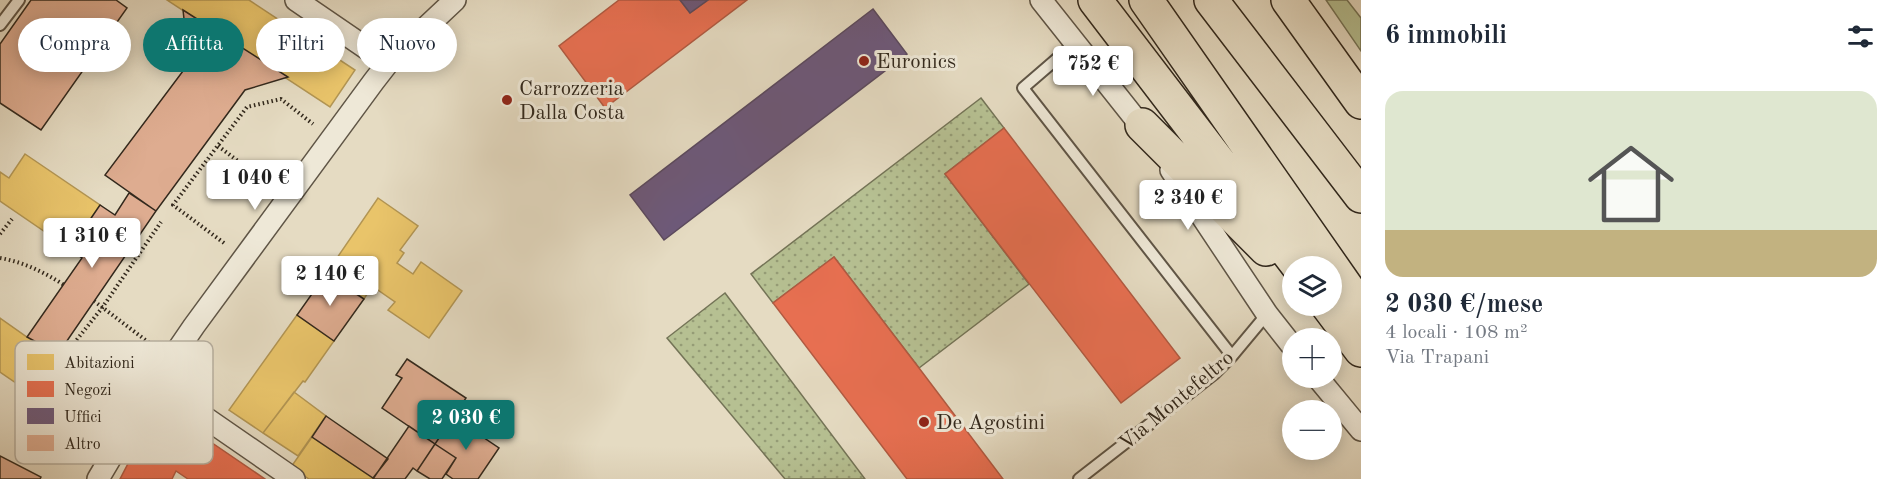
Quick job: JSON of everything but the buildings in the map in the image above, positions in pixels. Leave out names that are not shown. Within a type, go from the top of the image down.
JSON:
[{"type":"highway","points":[[1095,0],[1291,256]]},
{"type":"highway","points":[[1146,0],[1343,319]]},
{"type":"highway","points":[[1211,0],[1361,196]]},
{"type":"highway","points":[[1288,0],[1361,102]]},
{"type":"highway","points":[[1142,125],[1282,266]]},
{"type":"street","points":[[296,0],[357,42]]},
{"type":"street","points":[[436,18],[455,0]]},
{"type":"street","points":[[1041,0],[1074,44],[1142,125],[1267,314],[1282,333]]},
{"type":"street","points":[[184,341],[381,72]]},
{"type":"street","points":[[1326,388],[1361,430]]},
{"type":"street","points":[[213,423],[294,479]]},
{"type":"street","points":[[98,479],[107,464]]},
{"type":"lane","points":[[0,26],[19,0]]},
{"type":"lane","points":[[1074,44],[1023,88],[1232,356]]},
{"type":"lane","name":"Via Montefeltro","points":[[1079,479],[1214,374],[1267,314]]},
{"type":"path","points":[[232,249],[173,205],[247,107],[281,99],[319,128]]},
{"type":"path","points":[[218,146],[276,189]]},
{"type":"path","points":[[0,234],[12,219]]},
{"type":"path","points":[[76,341],[102,308],[161,222]]},
{"type":"path","points":[[0,258],[39,270],[64,285]]},
{"type":"path","points":[[94,302],[148,341]]},
{"type":"green space","points":[[1326,0],[1347,0],[1361,18],[1361,51]]},
{"type":"green space","points":[[981,98],[1004,128],[945,174],[1029,284],[919,368],[834,257],[773,303],[751,274]]},
{"type":"green space","points":[[725,293],[865,479],[785,479],[667,338]]},
{"type":"place","name":"Euronics","points":[[864,61]]},
{"type":"place","name":"Carrozzeria Dalla Costa","points":[[507,100]]},
{"type":"place","name":"De Agostini","points":[[924,422]]}]
